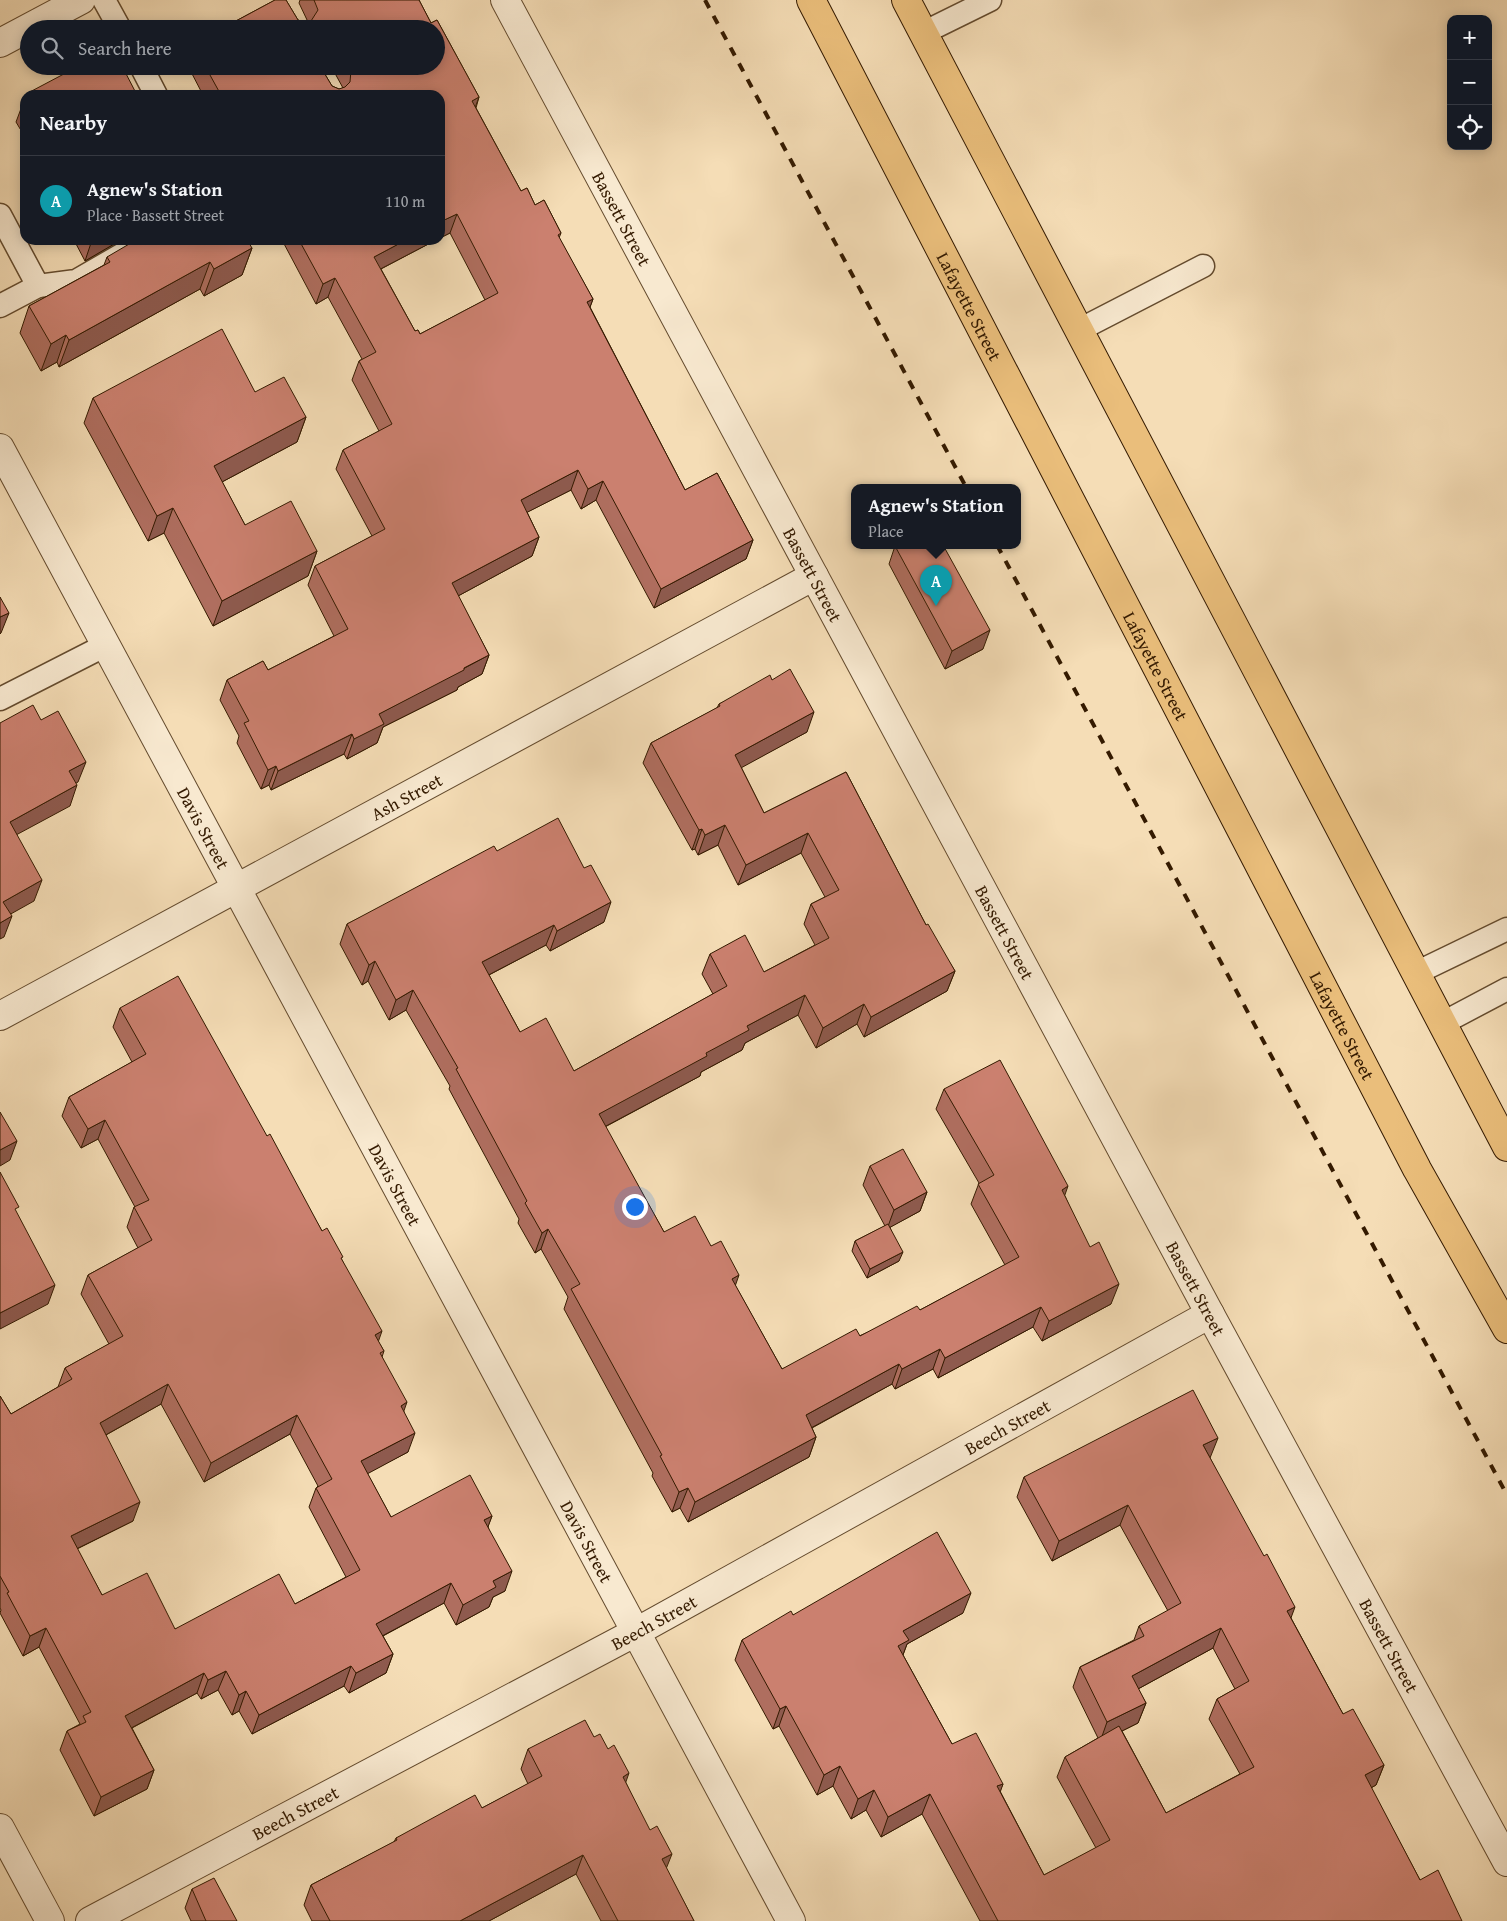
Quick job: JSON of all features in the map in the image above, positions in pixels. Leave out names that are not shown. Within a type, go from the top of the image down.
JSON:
[{"type":"main road","name":"Lafayette Street","points":[[811,0],[1417,1169],[1507,1329]]},
{"type":"main road","points":[[906,0],[1507,1146]]},
{"type":"street","points":[[43,20],[80,0]]},
{"type":"street","name":"Bassett Street","points":[[506,0],[1210,1314],[1507,1862]]},
{"type":"street","points":[[0,43],[20,32]]},
{"type":"street","name":"Davis Street","points":[[0,448],[791,1921]]},
{"type":"street","name":"Ash Street","points":[[0,1016],[814,576]]},
{"type":"street","name":"Beech Street","points":[[90,1921],[636,1632],[1210,1314]]},
{"type":"street","points":[[0,1828],[50,1921]]},
{"type":"lane","points":[[104,0],[115,20]]},
{"type":"lane","points":[[923,33],[990,0]]},
{"type":"lane","points":[[145,75],[153,90]]},
{"type":"lane","points":[[0,215],[38,286]]},
{"type":"lane","points":[[0,306],[38,286],[76,281],[139,245]]},
{"type":"lane","points":[[1079,330],[1203,266]]},
{"type":"lane","points":[[0,699],[106,645]]},
{"type":"lane","points":[[1416,974],[1507,929]]},
{"type":"lane","points":[[1442,1024],[1507,989]]},
{"type":"building","points":[[275,0],[286,0],[298,20],[238,20]]},
{"type":"building","points":[[314,0],[419,0],[429,20],[312,20],[318,10]]},
{"type":"building","points":[[445,35],[479,97],[472,101],[521,191],[527,188],[535,205],[544,200],[561,233],[558,235],[593,299],[587,302],[685,490],[717,473],[753,540],[661,589],[603,481],[588,489],[578,470],[521,500],[539,537],[452,583],[489,655],[379,714],[384,724],[354,739],[352,734],[278,771],[276,766],[268,770],[244,723],[249,721],[227,680],[263,661],[268,670],[348,629],[315,566],[385,529],[343,450],[392,424],[359,361],[376,352],[335,278],[323,284],[302,245],[397,245],[374,257],[415,331],[418,330],[420,334],[498,293],[457,214],[445,220],[445,90],[218,90],[210,75],[325,75],[332,86],[339,89],[345,87],[350,82],[351,75],[445,75]]},
{"type":"building","points":[[62,75],[127,75],[134,90],[34,90]]},
{"type":"building","points":[[127,245],[250,245],[252,248],[214,269],[210,262],[69,340],[66,335],[51,344],[29,306],[110,262],[107,257]]},
{"type":"building","points":[[222,329],[255,392],[284,377],[306,417],[214,466],[245,525],[291,501],[317,551],[222,601],[173,508],[157,516],[93,398]]},
{"type":"building","points":[[897,549],[945,549],[990,630],[952,651]]},
{"type":"building","points":[[0,597],[9,613],[0,617]]},
{"type":"building","points":[[790,669],[814,712],[735,755],[764,813],[846,772],[926,925],[928,924],[955,971],[871,1017],[864,1004],[823,1028],[805,995],[747,1026],[749,1030],[706,1053],[707,1056],[599,1114],[664,1232],[695,1216],[711,1246],[721,1241],[739,1275],[732,1279],[782,1369],[856,1329],[860,1336],[917,1306],[920,1310],[1019,1257],[978,1184],[994,1175],[944,1089],[1000,1060],[1068,1186],[1062,1190],[1090,1247],[1099,1242],[1119,1284],[1049,1321],[1041,1307],[945,1358],[940,1349],[902,1369],[899,1364],[806,1415],[816,1437],[695,1502],[688,1488],[679,1492],[660,1456],[662,1455],[571,1289],[580,1284],[548,1229],[542,1233],[525,1203],[527,1201],[456,1069],[458,1068],[413,990],[396,1000],[375,961],[369,965],[347,924],[494,846],[497,851],[558,818],[584,868],[591,865],[611,902],[557,931],[554,925],[482,962],[520,1032],[546,1018],[574,1071],[727,986],[710,954],[745,935],[764,972],[829,938],[811,904],[839,890],[808,833],[746,865],[725,825],[705,835],[702,829],[699,830],[651,743],[720,706],[719,704],[770,675],[772,680]]},
{"type":"building","points":[[33,705],[41,720],[58,711],[86,762],[69,771],[77,785],[10,822],[42,880],[3,902],[12,916],[0,923],[0,723]]},
{"type":"building","points":[[178,976],[267,1136],[270,1134],[322,1231],[327,1228],[343,1257],[341,1258],[382,1331],[375,1335],[384,1351],[380,1353],[407,1402],[401,1406],[415,1433],[361,1461],[391,1517],[470,1475],[492,1516],[484,1520],[512,1571],[493,1581],[496,1587],[463,1605],[451,1583],[376,1624],[393,1654],[356,1673],[351,1666],[259,1715],[246,1691],[239,1695],[226,1671],[208,1680],[204,1673],[125,1716],[154,1770],[101,1797],[67,1731],[86,1722],[83,1716],[91,1712],[46,1628],[30,1636],[0,1576],[0,1396],[11,1414],[72,1379],[65,1368],[123,1336],[88,1275],[152,1240],[134,1207],[149,1200],[105,1120],[88,1129],[69,1097],[146,1054],[120,1008]],"holes":[[[168,1384],[211,1463],[297,1415],[332,1479],[316,1488],[360,1570],[295,1604],[279,1574],[175,1629],[147,1573],[102,1595],[71,1536],[140,1502],[100,1423]]]},
{"type":"building","points":[[0,1112],[17,1141],[0,1150]]},
{"type":"building","points":[[903,1149],[927,1192],[894,1210],[870,1166]]},
{"type":"building","points":[[0,1172],[19,1207],[15,1209],[55,1285],[0,1313]]},
{"type":"building","points":[[888,1224],[903,1252],[870,1269],[855,1241]]},
{"type":"building","points":[[1193,1390],[1218,1438],[1203,1445],[1264,1556],[1267,1554],[1295,1607],[1287,1611],[1343,1714],[1353,1709],[1384,1765],[1365,1775],[1420,1880],[1438,1870],[1462,1921],[998,1921],[930,1794],[888,1817],[874,1790],[858,1799],[840,1766],[824,1775],[786,1706],[780,1709],[742,1640],[791,1611],[793,1615],[937,1532],[971,1593],[903,1631],[909,1640],[898,1646],[952,1744],[976,1733],[1003,1784],[997,1786],[1044,1875],[1110,1840],[1065,1757],[1119,1726],[1166,1813],[1254,1767],[1217,1699],[1249,1681],[1221,1628],[1132,1676],[1146,1703],[1107,1722],[1080,1667],[1144,1636],[1139,1626],[1181,1603],[1128,1505],[1059,1541],[1024,1477]]},
{"type":"building","points":[[585,1720],[594,1737],[600,1734],[608,1749],[614,1745],[629,1773],[623,1777],[650,1830],[657,1826],[672,1854],[662,1859],[694,1921],[618,1921],[583,1855],[460,1921],[330,1921],[311,1885],[397,1840],[396,1838],[475,1795],[482,1808],[542,1776],[528,1749]]},
{"type":"building","points":[[214,1878],[237,1921],[206,1921],[192,1889]]},
{"type":"railway","points":[[705,0],[964,484]]},
{"type":"railway","points":[[999,549],[1507,1495]]},
{"type":"place","name":"Agnew's Station","points":[[936,606]]}]
